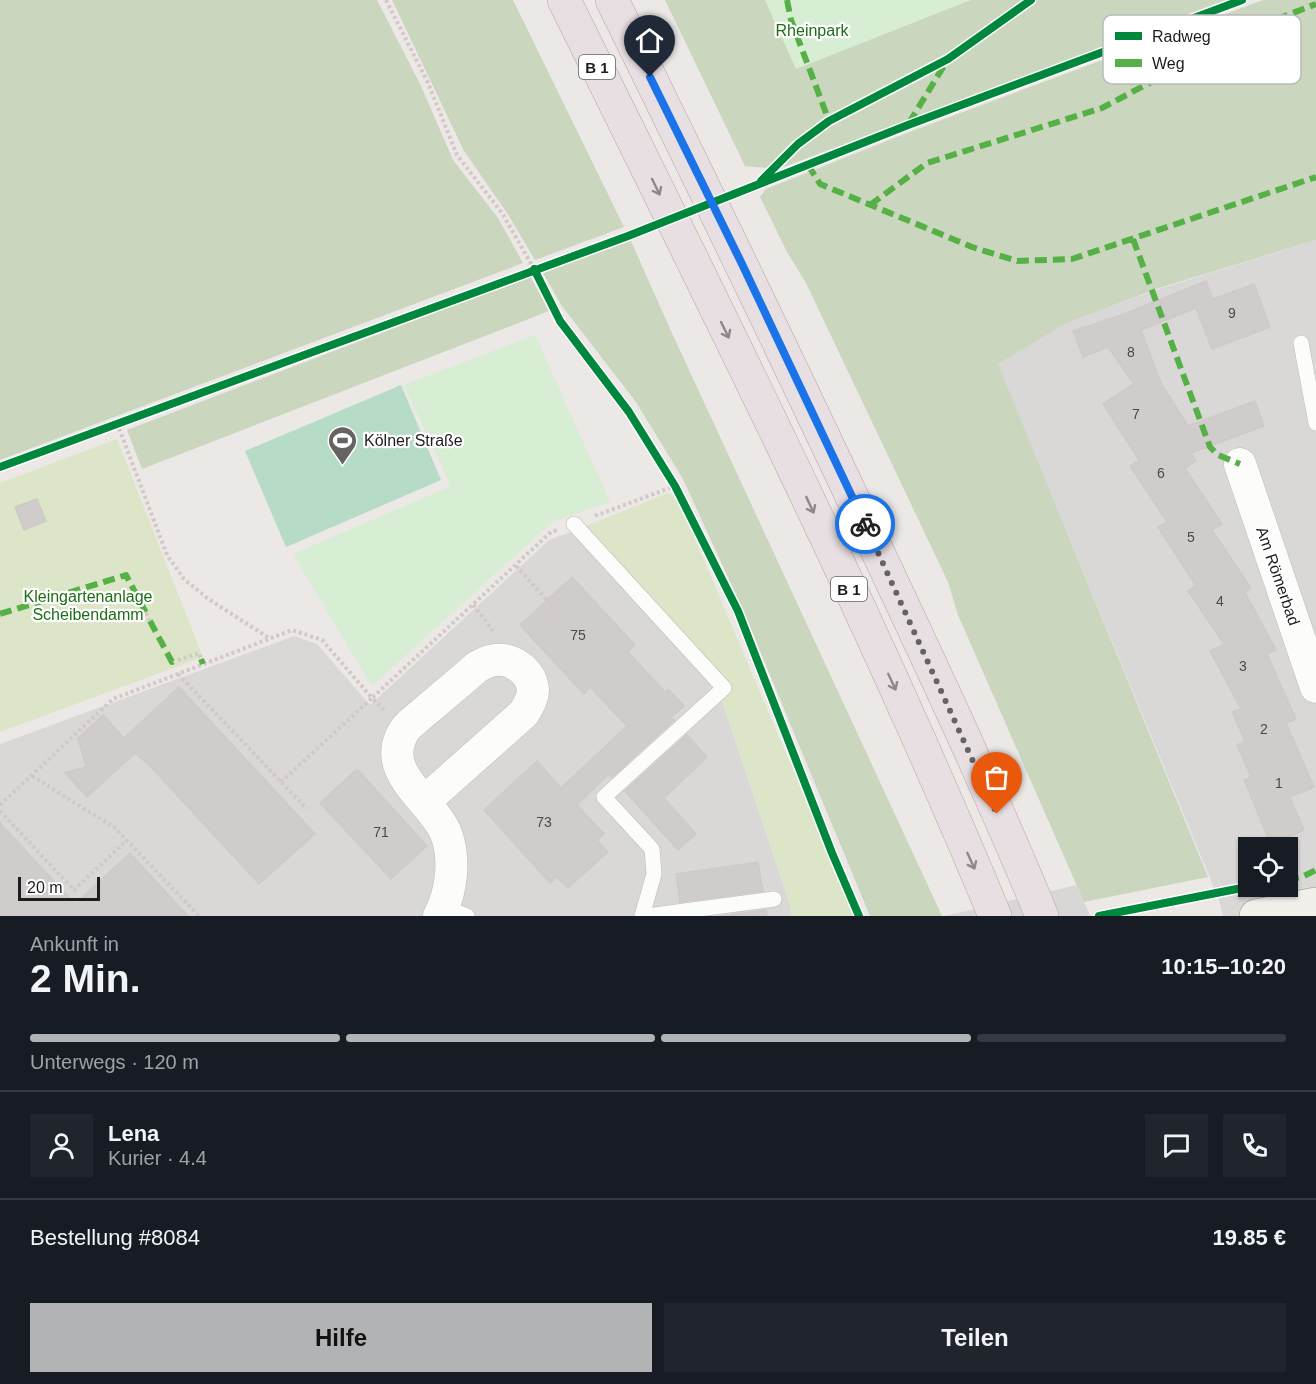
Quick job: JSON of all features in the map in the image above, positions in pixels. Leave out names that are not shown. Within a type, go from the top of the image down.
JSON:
[{"type":"highway","name":"B 1","points":[[564,0],[821,528],[993,910]]},
{"type":"highway","name":"B 1","points":[[612,0],[742,264],[934,672],[1037,906]]},
{"type":"main road","points":[[1256,916],[1316,904]]},
{"type":"street","name":"Am Römerbad","points":[[1240,464],[1316,687]]},
{"type":"street","points":[[424,802],[524,713],[531,701],[533,690],[528,676],[516,664],[509,660],[489,661],[477,667],[404,730],[398,745],[399,765],[404,777],[445,831],[451,859],[450,913]]},
{"type":"lane","points":[[1301,343],[1316,423]]},
{"type":"lane","points":[[574,524],[723,688],[604,797],[652,849],[654,874],[642,916]]},
{"type":"lane","points":[[647,916],[774,899]]},
{"type":"path","points":[[386,0],[428,83],[457,155],[502,213],[534,269]]},
{"type":"path","points":[[117,423],[167,555],[184,579],[207,598],[270,638]]},
{"type":"path","points":[[280,782],[551,532],[675,486]]},
{"type":"path","points":[[516,566],[558,612]]},
{"type":"path","points":[[146,613],[150,621]]},
{"type":"path","points":[[0,805],[113,699],[292,630],[322,640],[372,698],[404,730]]},
{"type":"path","points":[[178,660],[198,653],[201,659]]},
{"type":"path","points":[[178,674],[307,809]]},
{"type":"path","points":[[32,776],[115,828],[199,916]]},
{"type":"path","points":[[0,811],[74,890],[127,840]]},
{"type":"shaded area","points":[[1316,240],[1316,916],[1223,916],[1219,900],[997,363],[1065,322],[1156,290]]},
{"type":"shaded area","points":[[571,532],[717,686],[792,916],[0,916],[0,744],[294,636],[317,644],[370,705],[549,540]]},
{"type":"shaded area","points":[[468,627],[482,643],[404,712],[390,696]]},
{"type":"shaded area","points":[[486,679],[512,710],[450,763],[423,733]]},
{"type":"shaded area","points":[[546,708],[560,723],[508,771],[494,755]]},
{"type":"green space","points":[[0,0],[377,0],[421,86],[453,160],[498,218],[523,263],[0,460]]},
{"type":"green space","points":[[392,0],[513,0],[624,227],[535,260],[509,216],[464,151]]},
{"type":"green space","points":[[665,0],[1227,0],[1187,15],[1103,15],[1103,47],[778,169],[745,166]]},
{"type":"green space","name":"Rheinpark","points":[[765,0],[971,0],[796,69]]},
{"type":"green space","points":[[1263,0],[1316,0],[1316,240],[1156,289],[1066,323],[998,364],[1208,877],[1084,902],[958,615],[948,582],[806,283],[787,252],[760,197],[766,189],[907,133],[1103,60],[1103,84],[1301,84],[1301,15],[1223,15]]},
{"type":"green space","points":[[630,239],[942,916],[870,916],[743,610],[683,479],[636,402],[562,306],[543,273]]},
{"type":"green space","points":[[530,276],[549,311],[142,469],[127,430]]},
{"type":"green space","name":"Kölner Straße","points":[[535,335],[610,502],[552,522],[372,686],[293,554],[451,486],[404,385]]},
{"type":"green space","name":"Kölner Straße","points":[[401,385],[441,480],[286,547],[245,451]]},
{"type":"green space","name":"Kleingartenanlage Scheibendamm","points":[[117,439],[203,657],[0,732],[0,483]]},
{"type":"green space","points":[[668,493],[678,499],[855,916],[792,916],[717,686],[571,532]]},
{"type":"pier","points":[[1077,885],[1090,916],[945,916]]},
{"type":"building","points":[[1206,281],[1213,299],[1254,284],[1270,327],[1212,349],[1196,308],[1141,330],[1161,383],[1188,426],[1255,401],[1264,426],[1191,453],[1196,461],[1185,468],[1222,524],[1212,530],[1251,588],[1245,592],[1276,650],[1267,654],[1296,719],[1286,723],[1314,787],[1290,797],[1304,830],[1289,837],[1268,837],[1244,780],[1251,777],[1237,745],[1245,741],[1232,712],[1241,709],[1210,651],[1224,644],[1188,591],[1196,586],[1158,527],[1167,522],[1130,466],[1139,460],[1103,404],[1134,384],[1108,347],[1083,357],[1073,331],[1127,313]]},
{"type":"building","points":[[37,499],[46,521],[24,530],[15,507]]},
{"type":"building","points":[[572,577],[635,645],[628,652],[665,692],[668,689],[684,706],[671,717],[674,720],[612,777],[609,774],[577,805],[604,834],[597,840],[608,852],[568,888],[557,877],[550,883],[484,810],[537,761],[561,788],[627,726],[590,687],[584,694],[520,625]]},
{"type":"building","points":[[179,687],[315,834],[259,884],[150,766],[135,753],[87,797],[65,773],[86,767],[78,738],[103,715],[124,738]]},
{"type":"building","points":[[687,735],[707,757],[664,798],[696,834],[678,850],[625,791]]},
{"type":"building","points":[[357,769],[427,846],[391,879],[320,803]]},
{"type":"building","points":[[0,823],[75,904],[130,853],[188,916],[0,916]]},
{"type":"building","points":[[758,862],[763,891],[680,902],[676,874]]},
{"type":"building","points":[[766,910],[767,916],[720,916]]},
{"type":"marked path","points":[[787,0],[791,20],[829,121]]},
{"type":"marked path","points":[[1288,15],[1316,4]]},
{"type":"marked path","points":[[909,123],[945,64]]},
{"type":"marked path","points":[[870,205],[927,163],[1102,108],[1147,84]]},
{"type":"marked path","points":[[808,165],[820,184],[972,247],[1017,261],[1072,259],[1316,177]]},
{"type":"marked path","points":[[1133,239],[1210,447],[1218,455],[1240,464]]},
{"type":"marked path","points":[[0,614],[126,575],[146,613]]},
{"type":"marked path","points":[[150,621],[172,662],[178,660]]},
{"type":"marked path","points":[[201,659],[203,664]]},
{"type":"marked path","points":[[1298,878],[1316,870]]},
{"type":"cycle path","points":[[761,181],[798,144],[829,121],[948,59],[1031,0]]},
{"type":"cycle path","points":[[1202,15],[1242,0]]},
{"type":"cycle path","points":[[0,467],[628,236],[908,125],[1103,52]]},
{"type":"cycle path","points":[[534,269],[560,321],[629,412],[675,486],[738,611],[832,853],[859,916]]},
{"type":"cycle path","points":[[1099,916],[1238,889]]},
{"type":"way so far","points":[[865,524],[997,814]]},
{"type":"place","name":"Kölner Straße","points":[[343,466]]},
{"type":"route","points":[[650,77],[742,264],[865,524]]}]
